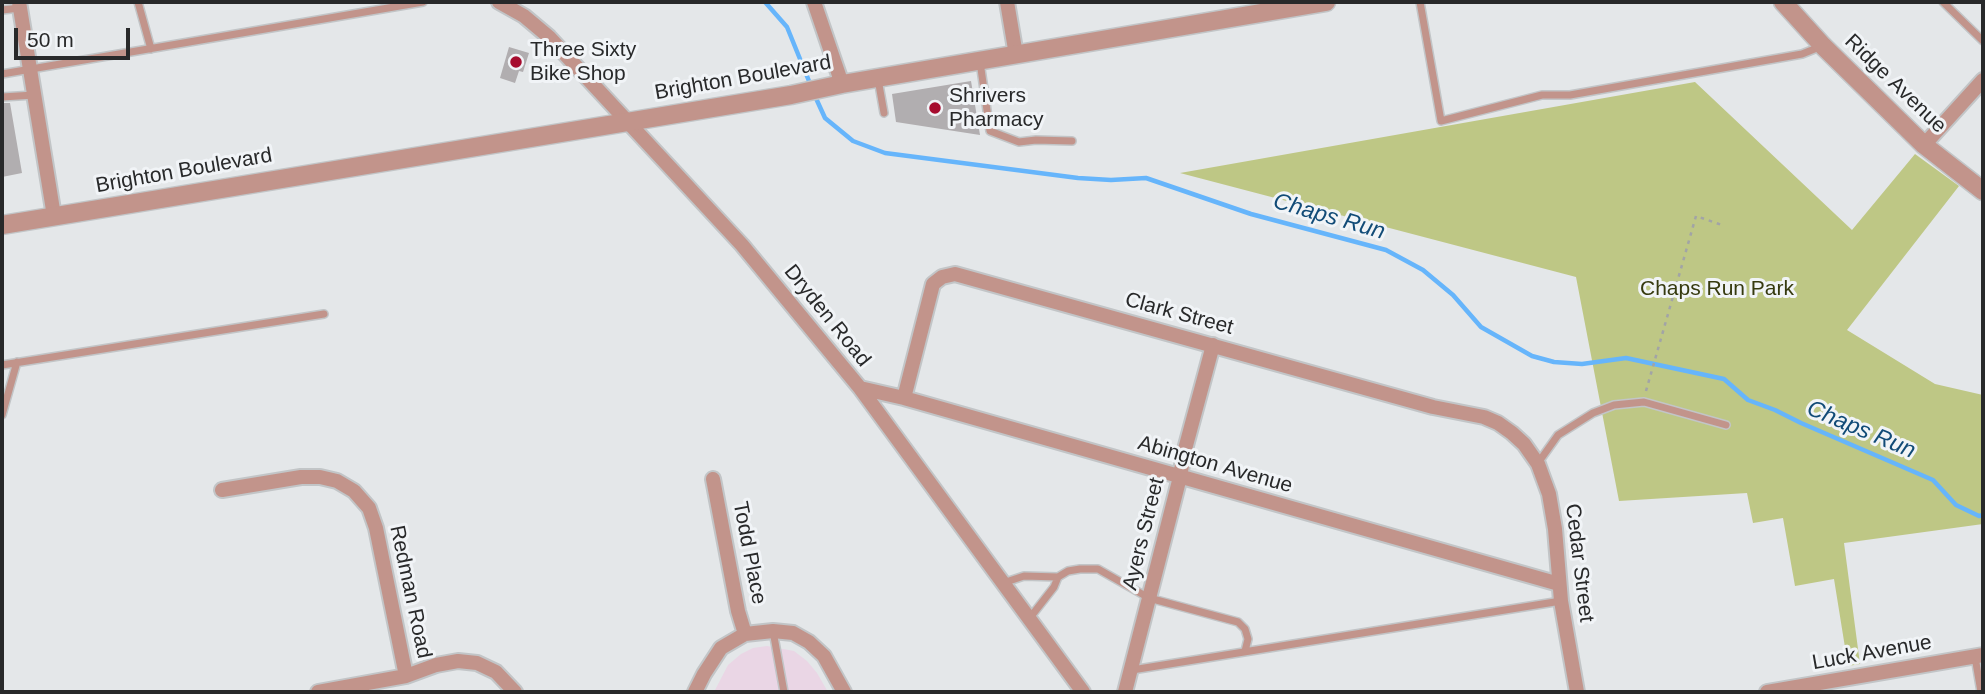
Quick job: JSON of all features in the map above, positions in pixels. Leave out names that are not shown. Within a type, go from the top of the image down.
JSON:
[{"type":"street","name":"Dryden Road","points":[[499,2],[524,16],[549,37],[742,245],[860,388],[1083,692]]},
{"type":"street","points":[[814,2],[834,86]]},
{"type":"street","points":[[1007,2],[1016,55]]},
{"type":"street","name":"Brighton Boulevard","points":[[2,225],[1326,2]]},
{"type":"street","name":"Ridge Avenue","points":[[1783,2],[1823,46],[1924,145],[1983,191]]},
{"type":"street","points":[[19,5],[54,216]]},
{"type":"street","points":[[1924,145],[1983,80]]},
{"type":"street","name":"Clark Street","points":[[904,398],[933,284],[942,277],[955,274],[1433,407],[1484,417],[1498,423],[1524,444]]},
{"type":"street","name":"Ayers Street","points":[[1125,692],[1213,345]]},
{"type":"street","name":"Abington Avenue","points":[[860,388],[904,398],[1559,584]]},
{"type":"street","name":"Cedar Street","points":[[1524,444],[1538,464],[1549,494],[1561,601],[1577,692]]},
{"type":"street","name":"Redman Road","points":[[222,490],[301,477],[320,477],[337,481],[354,491],[369,508],[376,528],[406,676]]},
{"type":"street","name":"Todd Place","points":[[713,479],[737,611],[745,634]]},
{"type":"street","points":[[695,692],[721,648],[745,634],[773,631],[793,633],[809,642],[824,656],[844,692]]},
{"type":"street","name":"Luck Avenue","points":[[1768,692],[1842,686],[1979,656]]},
{"type":"street","points":[[318,692],[406,676],[436,665],[458,662],[477,663],[496,672],[515,692]]},
{"type":"lane","points":[[138,2],[151,48]]},
{"type":"lane","points":[[2,74],[423,2]]},
{"type":"lane","points":[[1420,2],[1441,121],[1542,95],[1582,93],[1802,54],[1823,46]]},
{"type":"lane","points":[[1943,2],[1983,41]]},
{"type":"lane","points":[[2,10],[19,5]]},
{"type":"lane","points":[[980,61],[990,131],[1019,142],[1072,141]]},
{"type":"lane","points":[[878,78],[884,113]]},
{"type":"lane","points":[[2,97],[34,95]]},
{"type":"lane","points":[[2,365],[324,314]]},
{"type":"lane","points":[[2,415],[17,362]]},
{"type":"lane","points":[[1538,464],[1558,435],[1593,413],[1614,405],[1644,402],[1726,425]]},
{"type":"lane","points":[[1003,583],[1024,576],[1058,577],[1068,571],[1098,569],[1149,598],[1238,622],[1245,629],[1248,639],[1245,651]]},
{"type":"lane","points":[[1029,619],[1054,587],[1058,577]]},
{"type":"lane","points":[[1132,670],[1561,601]]},
{"type":"lane","points":[[773,631],[784,692]]},
{"type":"lane","points":[[1979,656],[1981,692]]},
{"type":"path","points":[[1648,382],[1696,216],[1723,225]]},
{"type":"shaded area","points":[[767,646],[794,651],[817,673],[828,692],[714,692],[728,665],[753,648]]},
{"type":"green space","name":"Chaps Run Park","points":[[1695,82],[1852,230],[1915,154],[1959,186],[1847,330],[1935,384],[1983,395],[1983,524],[1844,543],[1860,664],[1848,666],[1834,579],[1795,586],[1783,518],[1753,523],[1747,493],[1619,501],[1576,277],[1180,173]]},
{"type":"building","name":"Three Sixty Bike Shop","points":[[509,47],[529,53],[523,72],[519,71],[515,83],[500,78]]},
{"type":"building","name":"Shrivers Pharmacy","points":[[971,81],[980,135],[896,122],[892,94]]},
{"type":"building","points":[[2,103],[10,103],[22,173],[2,177]]},
{"type":"waterway","name":"Chaps Run","points":[[765,2],[787,27],[811,86]]},
{"type":"waterway","name":"Chaps Run","points":[[814,94],[825,118],[853,141],[885,153],[1078,178],[1146,178],[1251,214],[1386,250],[1423,270],[1453,295],[1481,327],[1532,356],[1554,362],[1582,364],[1626,358],[1724,379],[1748,400],[1933,480],[1956,505],[1979,516],[1983,515]]},
{"type":"place","name":"Three Sixty Bike Shop","points":[[516,62]]},
{"type":"place","name":"Shrivers Pharmacy","points":[[935,108]]}]
